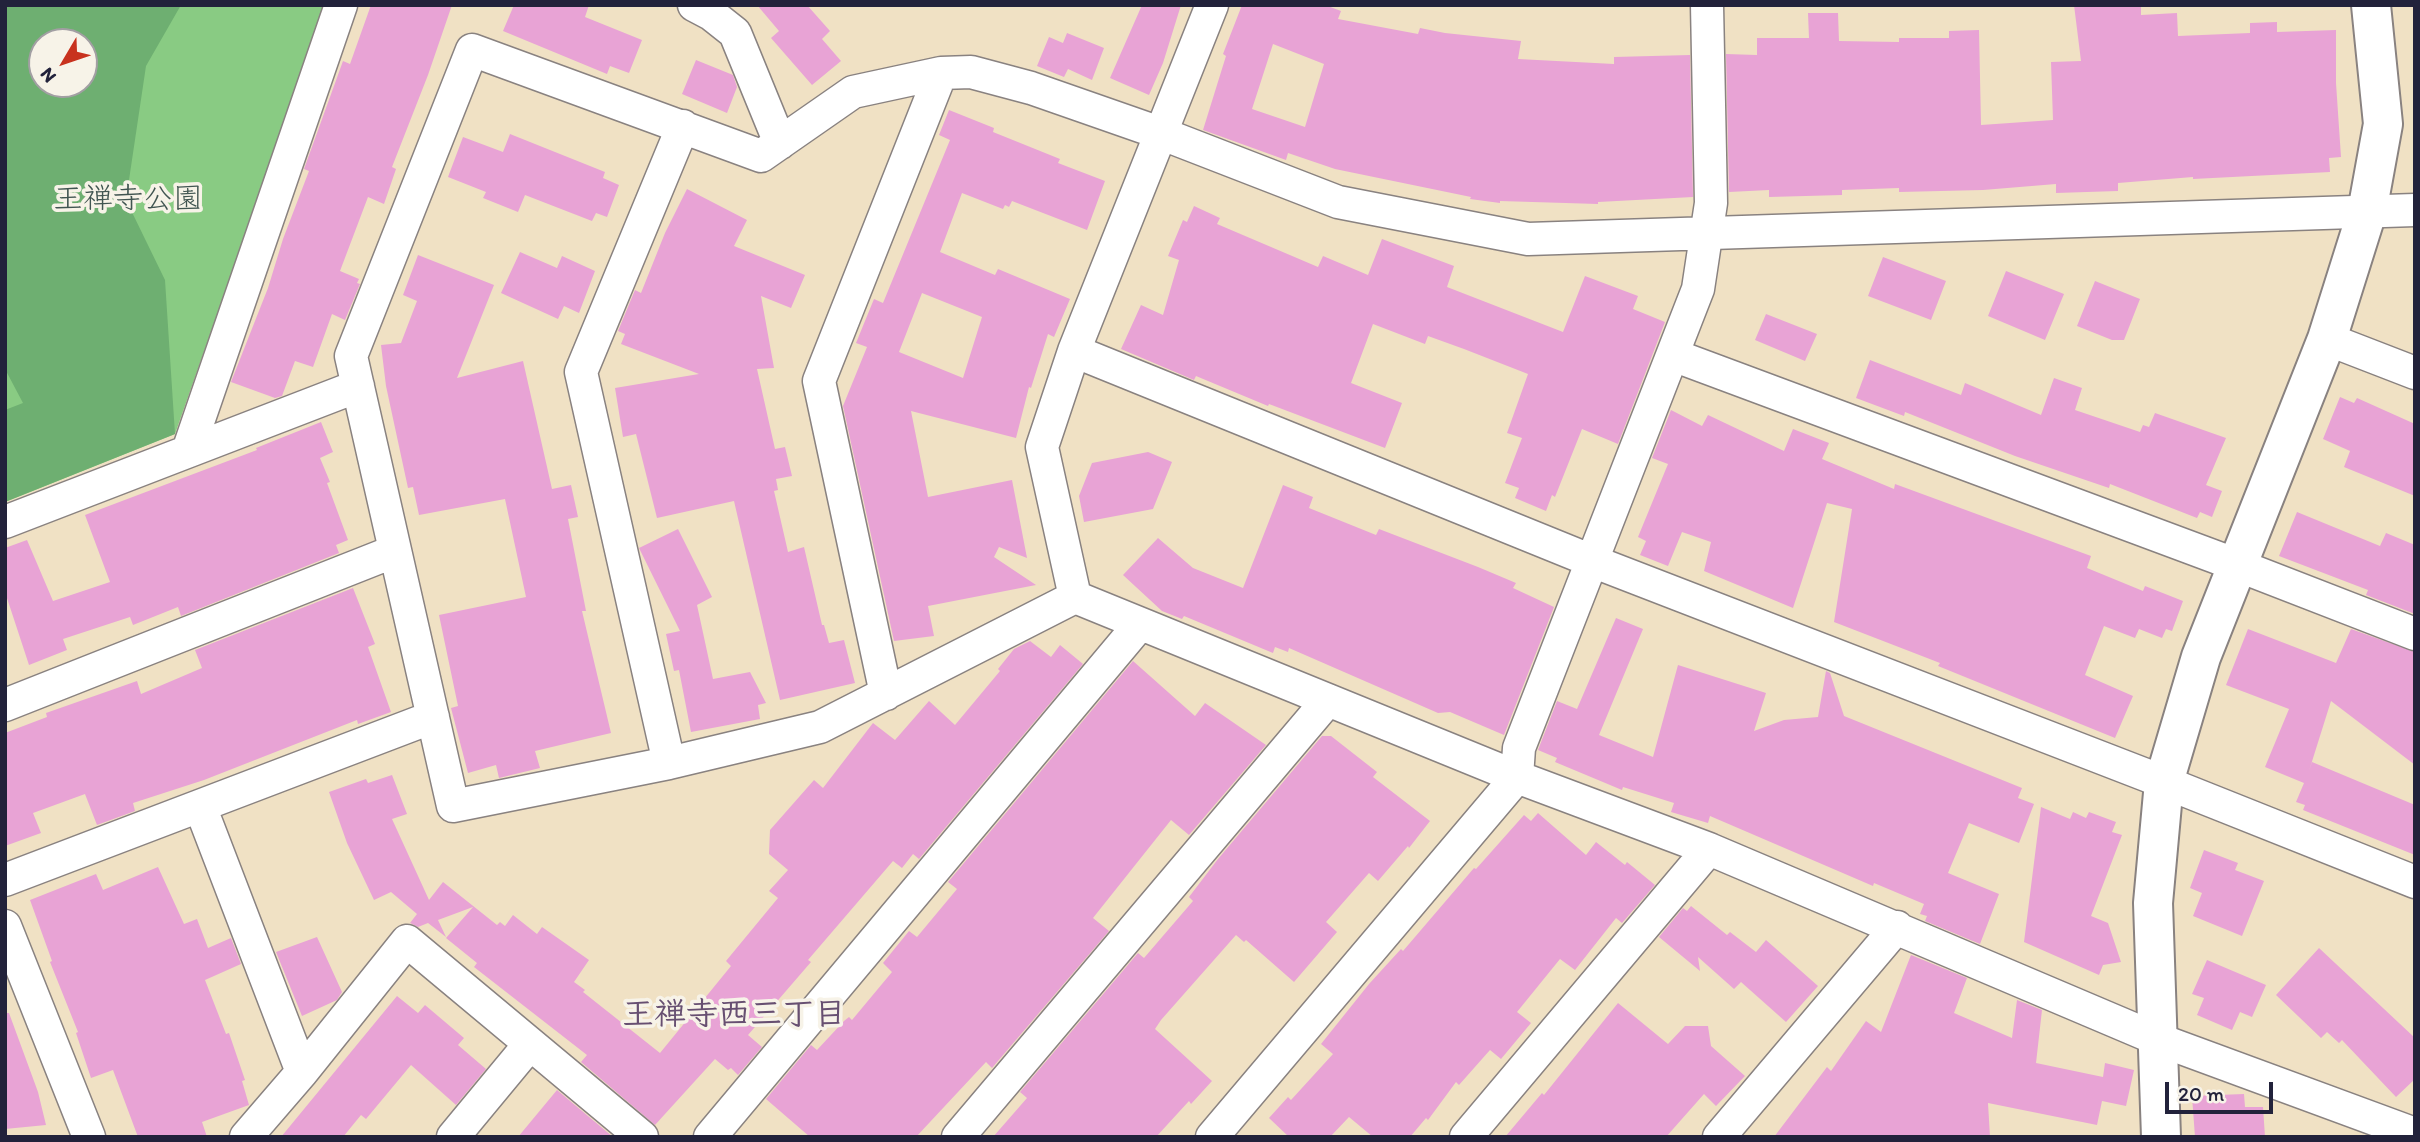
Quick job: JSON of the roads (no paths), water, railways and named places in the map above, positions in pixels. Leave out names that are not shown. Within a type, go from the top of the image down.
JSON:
[{"type":"street","points":[[188,451],[341,5]]},
{"type":"street","points":[[694,5],[712,14],[735,33],[780,143]]},
{"type":"street","points":[[1075,597],[1042,447],[1074,351],[1212,5]]},
{"type":"street","points":[[1212,1137],[1517,777],[1519,748],[1698,289],[1711,203],[1707,5]]},
{"type":"street","points":[[2161,1137],[2153,903],[2164,782],[2201,657],[2328,339],[2367,212],[2383,124],[2371,5]]},
{"type":"street","points":[[2415,210],[1528,239],[1338,202],[1160,133],[1031,88],[971,72],[941,73],[853,92],[761,156],[472,50],[351,356],[453,806],[669,763],[820,727],[1075,597],[1517,777],[1709,849],[2157,1039],[2415,1134]]},
{"type":"street","points":[[886,694],[819,381],[941,73]]},
{"type":"street","points":[[669,763],[581,372],[683,126]]},
{"type":"street","points":[[2328,339],[2415,373]]},
{"type":"street","points":[[1074,351],[1592,561],[2415,882]]},
{"type":"street","points":[[1673,355],[2238,565],[2415,634]]},
{"type":"street","points":[[5,522],[358,386]]},
{"type":"street","points":[[5,705],[395,551]]},
{"type":"street","points":[[710,1137],[1140,624]]},
{"type":"street","points":[[958,1137],[1328,700]]},
{"type":"street","points":[[5,880],[432,717]]},
{"type":"street","points":[[200,806],[302,1072]]},
{"type":"street","points":[[1466,1137],[1709,849]]},
{"type":"street","points":[[5,926],[89,1137]]},
{"type":"street","points":[[1719,1137],[1897,927]]},
{"type":"street","points":[[246,1137],[407,941],[642,1137]]},
{"type":"street","points":[[453,1137],[530,1044]]},
{"type":"district","name":"王禅寺西三丁目","points":[[734,1016]]},
{"type":"park label","name":"王禅寺公園","points":[[128,200]]}]
